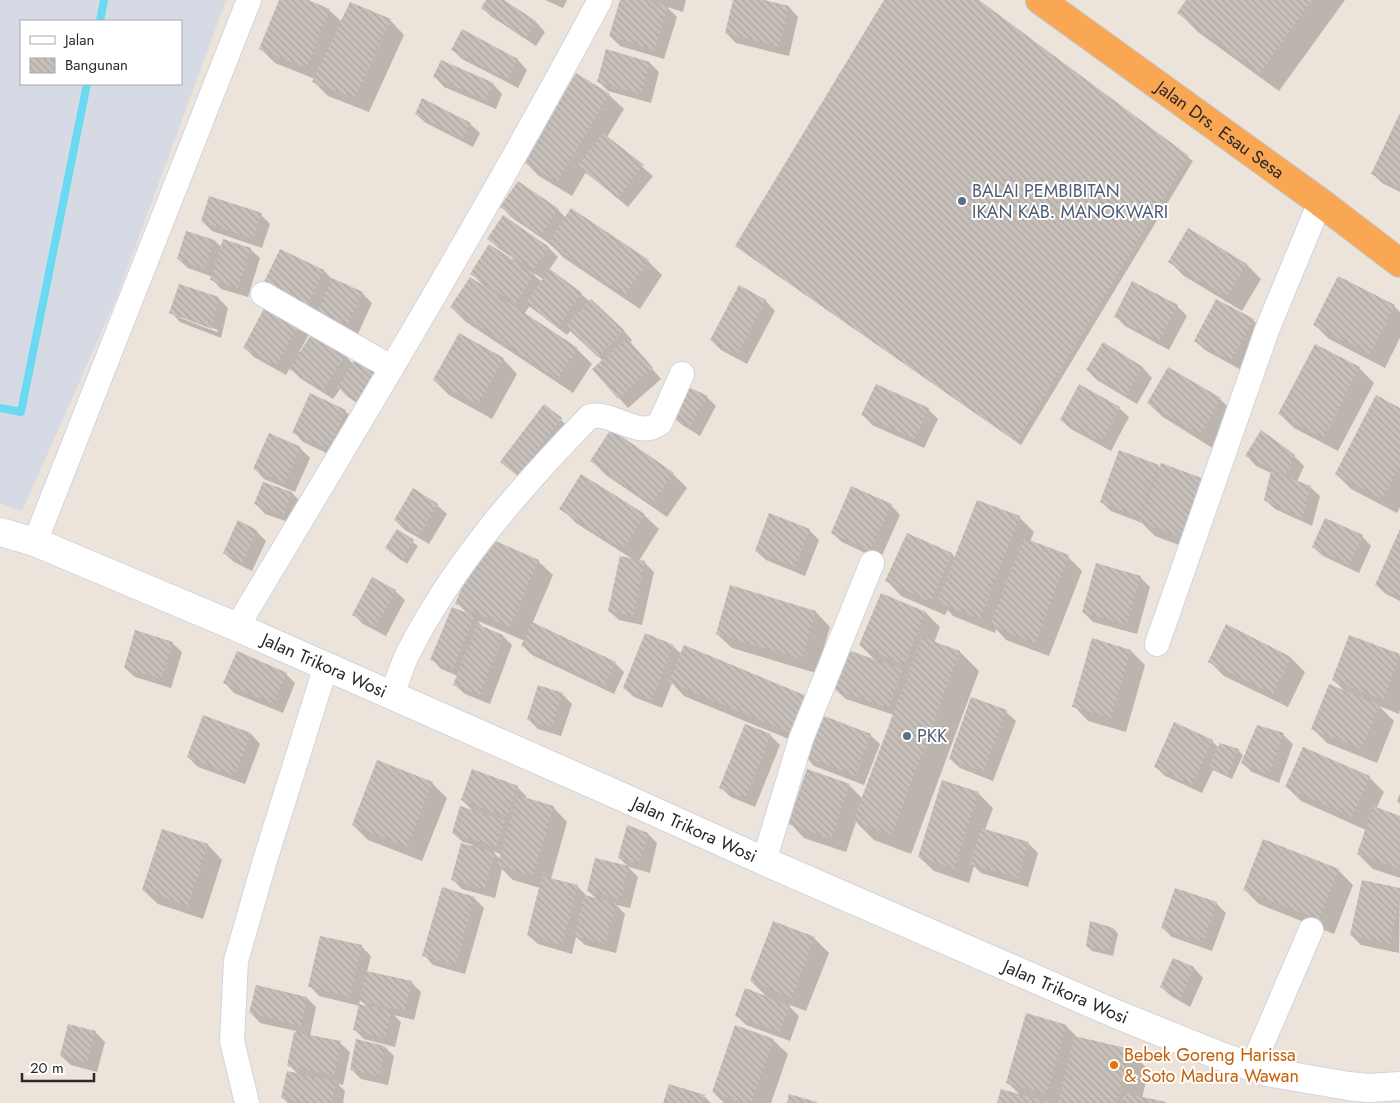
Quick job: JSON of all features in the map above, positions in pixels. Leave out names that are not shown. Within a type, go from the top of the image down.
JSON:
[{"type":"highway","name":"Jalan Drs. Esau Sesa","points":[[1040,0],[1400,262]]},
{"type":"street","points":[[35,542],[249,0]]},
{"type":"street","points":[[237,627],[392,368],[600,0]]},
{"type":"street","points":[[1157,644],[1267,330],[1320,202]]},
{"type":"street","points":[[263,294],[392,368]]},
{"type":"street","points":[[392,695],[406,657],[451,581],[509,503],[590,416],[600,414],[637,428],[650,429],[660,423],[682,374]]},
{"type":"street","name":"Jalan Trikora Wosi","points":[[0,532],[35,542],[237,627],[764,861],[1116,1014],[1220,1056],[1284,1076],[1368,1088],[1400,1086]]},
{"type":"street","points":[[764,861],[800,739],[872,563]]},
{"type":"street","points":[[247,1103],[232,1041],[236,961],[265,860],[326,666]]},
{"type":"street","points":[[1252,1067],[1311,930]]},
{"type":"shaded area","points":[[0,0],[226,0],[115,302],[22,511],[0,503]]},
{"type":"building","points":[[279,0],[308,0],[330,9],[307,68],[259,49]]},
{"type":"building","points":[[486,0],[504,0],[536,21],[526,38],[481,8]]},
{"type":"building","points":[[620,0],[647,0],[668,6],[655,50],[609,36]]},
{"type":"building","points":[[733,0],[764,0],[789,6],[779,47],[725,33]]},
{"type":"building","name":"BALAI PEMBIBITAN IKAN KAB. MANOKWARI","points":[[884,0],[979,0],[1189,156],[1017,442],[735,246]]},
{"type":"building","points":[[1186,0],[1312,0],[1260,73],[1177,13]]},
{"type":"building","points":[[350,2],[391,19],[355,98],[312,82]]},
{"type":"building","points":[[462,29],[518,59],[508,79],[451,50]]},
{"type":"building","points":[[606,49],[650,62],[641,94],[597,82]]},
{"type":"building","points":[[441,60],[494,83],[486,100],[433,77]]},
{"type":"building","points":[[576,73],[610,94],[557,182],[523,162]]},
{"type":"building","points":[[422,98],[471,123],[463,138],[415,114]]},
{"type":"building","points":[[1400,113],[1400,181],[1397,187],[1371,174]]},
{"type":"building","points":[[603,133],[644,165],[618,198],[577,166]]},
{"type":"building","points":[[518,181],[559,209],[541,236],[500,207]]},
{"type":"building","points":[[209,196],[262,213],[253,239],[201,221]]},
{"type":"building","points":[[571,208],[649,260],[625,295],[548,243]]},
{"type":"building","points":[[503,215],[549,247],[533,270],[487,239]]},
{"type":"building","points":[[1188,228],[1247,264],[1227,297],[1168,262]]},
{"type":"building","points":[[186,231],[215,240],[205,269],[177,259]]},
{"type":"building","points":[[223,239],[251,248],[238,288],[210,280]]},
{"type":"building","points":[[489,244],[535,274],[516,304],[470,274]]},
{"type":"building","points":[[280,249],[324,270],[307,306],[263,284]]},
{"type":"building","points":[[550,269],[582,293],[557,327],[525,303]]},
{"type":"building","points":[[1338,276],[1395,305],[1370,354],[1313,325]]},
{"type":"building","points":[[470,277],[578,348],[558,379],[450,307]]},
{"type":"building","points":[[332,278],[363,292],[348,325],[317,311]]},
{"type":"building","points":[[1132,281],[1178,305],[1159,341],[1114,317]]},
{"type":"building","points":[[179,284],[219,297],[212,329],[169,313]]},
{"type":"building","points":[[739,285],[766,300],[737,355],[710,340]]},
{"type":"building","points":[[591,299],[624,330],[598,357],[565,326]]},
{"type":"building","points":[[1216,299],[1254,319],[1231,361],[1194,341]]},
{"type":"building","points":[[268,301],[302,320],[276,366],[243,348]]},
{"type":"building","points":[[312,333],[346,355],[323,390],[289,369]]},
{"type":"building","points":[[459,333],[504,358],[478,405],[433,380]]},
{"type":"building","points":[[627,338],[653,368],[618,399],[592,369]]},
{"type":"building","points":[[1103,342],[1143,367],[1127,395],[1086,370]]},
{"type":"building","points":[[1315,344],[1360,367],[1323,438],[1278,414]]},
{"type":"building","points":[[356,358],[383,375],[363,405],[337,387]]},
{"type":"building","points":[[1168,367],[1221,398],[1200,435],[1147,403]]},
{"type":"building","points":[[876,384],[929,408],[915,439],[861,415]]},
{"type":"building","points":[[1079,384],[1120,407],[1101,442],[1060,420]]},
{"type":"building","points":[[686,386],[708,396],[690,427],[670,415]]},
{"type":"building","points":[[310,393],[346,410],[328,449],[292,433]]},
{"type":"building","points":[[1376,395],[1400,408],[1400,466],[1382,499],[1335,474]]},
{"type":"building","points":[[544,404],[562,418],[518,476],[500,462]]},
{"type":"building","points":[[611,429],[674,473],[652,504],[590,461]]},
{"type":"building","points":[[1261,430],[1295,455],[1286,476],[1245,456]]},
{"type":"building","points":[[269,433],[301,447],[285,483],[253,469]]},
{"type":"building","points":[[1119,450],[1159,465],[1140,517],[1100,502]]},
{"type":"building","points":[[1161,463],[1207,480],[1185,539],[1139,522]]},
{"type":"building","points":[[1271,471],[1311,486],[1302,518],[1264,500]]},
{"type":"building","points":[[581,474],[645,514],[623,549],[559,509]]},
{"type":"building","points":[[263,482],[292,492],[284,515],[254,504]]},
{"type":"building","points":[[851,486],[892,504],[870,551],[831,533]]},
{"type":"building","points":[[413,488],[438,504],[419,535],[394,520]]},
{"type":"building","points":[[977,500],[1020,516],[980,619],[937,602]]},
{"type":"building","points":[[769,513],[810,529],[795,567],[755,551]]},
{"type":"building","points":[[1325,518],[1363,535],[1349,565],[1312,547]]},
{"type":"building","points":[[238,520],[257,530],[242,563],[223,553]]},
{"type":"building","points":[[397,529],[414,540],[402,561],[385,548]]},
{"type":"building","points":[[1400,529],[1400,597],[1375,585]]},
{"type":"building","points":[[907,533],[952,553],[931,602],[885,581]]},
{"type":"building","points":[[484,536],[539,560],[510,627],[455,604]]},
{"type":"building","points":[[1024,538],[1069,555],[1035,643],[990,625]]},
{"type":"building","points":[[620,556],[645,561],[633,616],[608,611]]},
{"type":"building","points":[[1096,563],[1141,576],[1127,625],[1082,612]]},
{"type":"building","points":[[372,577],[396,590],[376,627],[352,615]]},
{"type":"building","points":[[730,585],[816,611],[802,659],[716,634]]},
{"type":"building","points":[[881,593],[926,612],[904,665],[859,645]]},
{"type":"building","points":[[452,607],[475,616],[453,669],[430,660]]},
{"type":"building","points":[[532,622],[616,662],[604,685],[521,646]]},
{"type":"building","points":[[477,624],[503,635],[480,695],[453,685]]},
{"type":"building","points":[[1226,624],[1291,657],[1273,694],[1208,662]]},
{"type":"building","points":[[135,630],[173,642],[161,679],[124,668]]},
{"type":"building","points":[[645,633],[674,645],[652,700],[623,688]]},
{"type":"building","points":[[1349,635],[1400,654],[1384,700],[1332,680]]},
{"type":"building","name":"PKK","points":[[922,637],[960,651],[892,835],[853,821]]},
{"type":"building","points":[[1092,638],[1131,650],[1111,718],[1072,707]]},
{"type":"building","points":[[684,645],[809,697],[794,734],[668,682]]},
{"type":"building","points":[[848,650],[902,669],[889,708],[835,690]]},
{"type":"building","points":[[237,651],[287,673],[274,704],[223,683]]},
{"type":"building","points":[[1329,684],[1380,705],[1362,749],[1311,729]]},
{"type":"building","points":[[538,685],[563,693],[552,727],[527,720]]},
{"type":"building","points":[[971,697],[1007,710],[984,772],[949,759]]},
{"type":"building","points":[[819,714],[871,734],[855,776],[803,756]]},
{"type":"building","points":[[203,715],[251,733],[235,776],[187,757]]},
{"type":"building","points":[[1174,722],[1213,740],[1192,785],[1154,767]]},
{"type":"building","points":[[745,724],[771,734],[746,798],[719,788]]},
{"type":"building","points":[[1257,725],[1284,733],[1269,775],[1241,763]]},
{"type":"building","points":[[1220,743],[1239,749],[1228,775],[1209,767]]},
{"type":"building","points":[[1303,747],[1370,776],[1352,817],[1285,787]]},
{"type":"building","points":[[377,760],[433,782],[407,847],[352,825]]},
{"type":"building","points":[[472,769],[518,786],[507,817],[461,800]]},
{"type":"building","points":[[807,769],[850,784],[831,839],[788,824]]},
{"type":"building","points":[[942,780],[979,792],[954,869],[918,857]]},
{"type":"building","points":[[517,795],[554,806],[533,876],[497,866]]},
{"type":"building","points":[[460,806],[505,820],[496,847],[452,833]]},
{"type":"building","points":[[1373,806],[1400,816],[1400,869],[1357,854]]},
{"type":"building","points":[[627,825],[648,833],[640,864],[618,858]]},
{"type":"building","points":[[981,828],[1029,842],[1018,878],[970,864]]},
{"type":"building","points":[[162,829],[208,844],[188,906],[142,890]]},
{"type":"building","points":[[1263,839],[1339,869],[1319,920],[1243,890]]},
{"type":"building","points":[[461,843],[495,852],[485,889],[451,880]]},
{"type":"building","points":[[595,858],[629,866],[621,899],[587,891]]},
{"type":"building","points":[[542,876],[578,885],[562,945],[527,935]]},
{"type":"building","points":[[1362,880],[1400,888],[1400,897],[1390,944],[1350,935]]},
{"type":"building","points":[[442,887],[475,897],[456,965],[422,956]]},
{"type":"building","points":[[1175,888],[1217,902],[1203,942],[1161,928]]},
{"type":"building","points":[[584,895],[616,903],[606,944],[574,936]]},
{"type":"building","points":[[773,921],[815,937],[792,998],[750,981]]},
{"type":"building","points":[[1090,921],[1114,928],[1109,952],[1086,946]]},
{"type":"building","points":[[320,936],[362,945],[350,997],[308,987]]},
{"type":"building","points":[[1173,958],[1194,967],[1181,998],[1160,987]]},
{"type":"building","points":[[366,971],[412,981],[405,1011],[359,1001]]},
{"type":"building","points":[[256,985],[307,997],[301,1026],[249,1013]]},
{"type":"building","points":[[745,988],[790,1005],[780,1032],[735,1016]]},
{"type":"building","points":[[359,1004],[392,1011],[385,1038],[353,1030]]},
{"type":"building","points":[[1026,1013],[1067,1025],[1047,1094],[1006,1083]]},
{"type":"building","points":[[68,1024],[96,1031],[87,1063],[60,1056]]},
{"type":"building","points":[[735,1025],[774,1039],[751,1103],[743,1103],[712,1092]]},
{"type":"building","points":[[294,1032],[341,1041],[334,1076],[287,1066]]},
{"type":"building","points":[[1074,1036],[1130,1049],[1117,1103],[1058,1103]]},
{"type":"building","points":[[356,1039],[385,1046],[379,1076],[350,1070]]},
{"type":"building","points":[[287,1071],[336,1081],[332,1103],[304,1103],[281,1098]]},
{"type":"building","points":[[669,1084],[705,1095],[702,1103],[663,1103]]},
{"type":"building","points":[[1001,1089],[1048,1102],[1048,1103],[997,1103]]},
{"type":"building","points":[[1124,1093],[1166,1102],[1166,1103],[1122,1103]]},
{"type":"building","points":[[789,1094],[817,1102],[817,1103],[787,1103]]},
{"type":"waterway","points":[[100,20],[104,0]]},
{"type":"waterway","points":[[0,408],[21,412],[87,85]]},
{"type":"place","name":"BALAI PEMBIBITAN IKAN KAB. MANOKWARI","points":[[962,201]]},
{"type":"place","name":"PKK","points":[[907,736]]},
{"type":"place","name":"Bebek Goreng Harissa & Soto Madura Wawan","points":[[1114,1065]]}]
